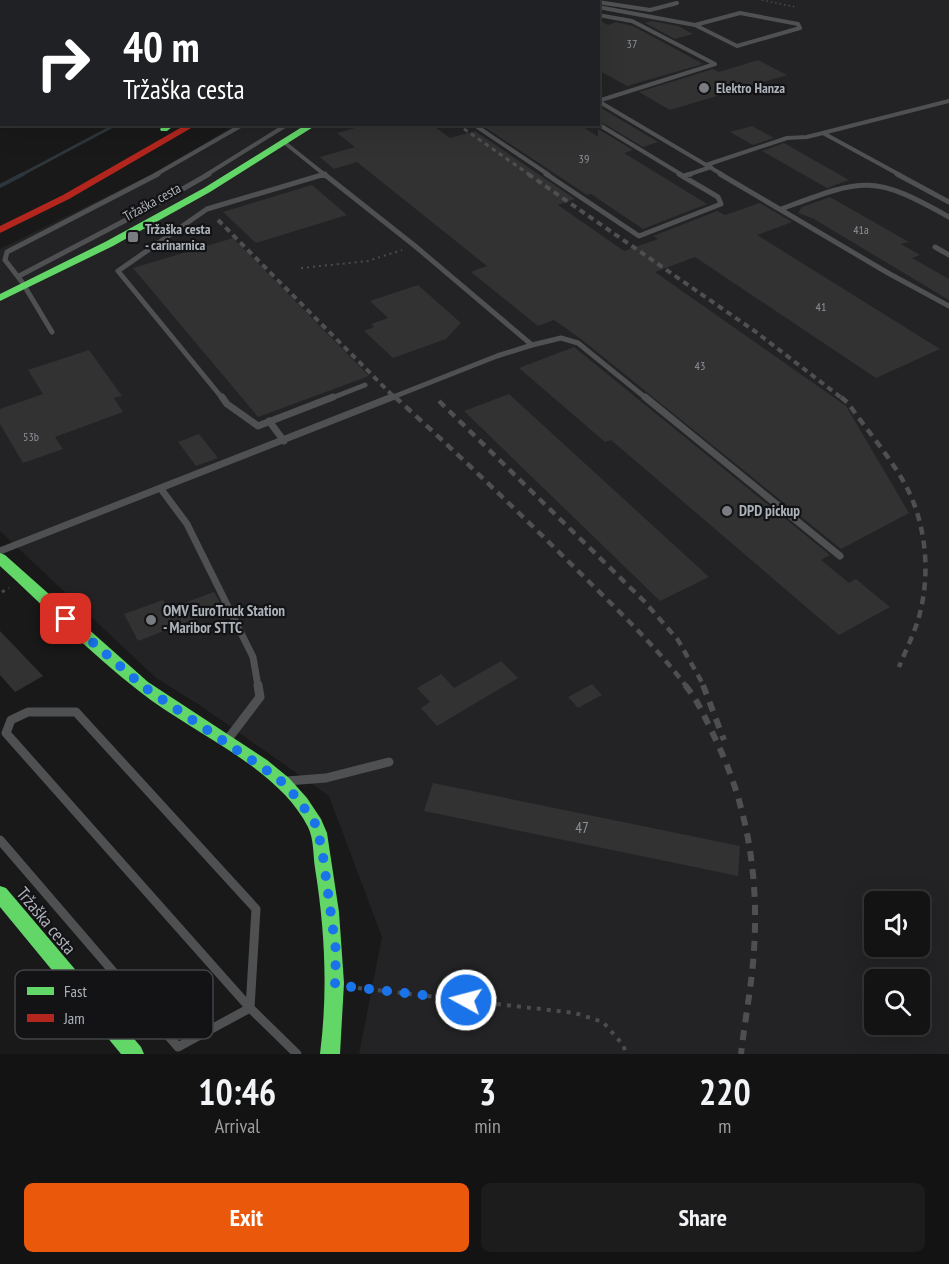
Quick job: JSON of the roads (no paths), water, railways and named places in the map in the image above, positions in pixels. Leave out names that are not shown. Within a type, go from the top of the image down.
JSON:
[{"type":"street","points":[[0,216],[80,176],[169,126]]},
{"type":"street","points":[[0,230],[60,200],[190,126]]},
{"type":"street","name":"Tržaška cesta","points":[[0,298],[22,281],[188,201],[311,126]]},
{"type":"street","points":[[0,558],[144,687],[282,782],[298,799],[316,825],[331,905],[336,951],[335,1020],[330,1054]]},
{"type":"street","name":"Tržaška cesta","points":[[0,894],[64,970]]},
{"type":"street","name":"Tržaška cesta","points":[[121,1039],[134,1054]]},
{"type":"lane","points":[[600,2],[650,10],[677,3]]},
{"type":"lane","points":[[600,7],[694,25],[737,46],[800,28],[798,24],[740,13],[694,25]]},
{"type":"lane","points":[[600,15],[632,21],[715,64],[600,100]]},
{"type":"lane","points":[[684,176],[786,138],[823,133],[949,101]]},
{"type":"lane","points":[[600,102],[949,306]]},
{"type":"lane","points":[[476,126],[639,236],[721,204],[718,197],[600,125]]},
{"type":"lane","points":[[52,332],[22,281],[5,260],[7,252],[138,185],[241,126]]},
{"type":"lane","points":[[22,281],[248,151],[285,126]]},
{"type":"lane","points":[[823,133],[949,202]]},
{"type":"lane","points":[[285,143],[415,246],[532,345]]},
{"type":"lane","points":[[325,174],[207,209],[118,271],[227,404],[258,426],[365,385]]},
{"type":"lane","points":[[781,209],[826,193],[870,184],[896,189],[949,217]]},
{"type":"lane","points":[[935,247],[949,255]]},
{"type":"lane","points":[[0,551],[497,356],[561,338],[578,343],[840,556]]},
{"type":"lane","points":[[269,421],[284,441]]},
{"type":"lane","points":[[161,489],[187,524],[253,657],[260,697],[224,744]]},
{"type":"lane","points":[[250,1008],[256,909],[76,712],[28,712],[11,720],[3,733],[250,1008],[297,1054]]},
{"type":"lane","points":[[282,782],[326,778],[389,762]]},
{"type":"lane","points":[[0,840],[112,970]]},
{"type":"lane","points":[[213,1028],[250,1008]]},
{"type":"lane","points":[[171,1039],[178,1047],[193,1039]]},
{"type":"waterway","points":[[21,175],[113,126]]},
{"type":"waterway","points":[[0,186],[23,174]]},
{"type":"railway","points":[[460,126],[530,175]]},
{"type":"railway","points":[[528,174],[756,332],[843,399]]},
{"type":"railway","points":[[218,220],[396,399]]},
{"type":"railway","points":[[395,397],[613,606],[644,637],[686,686]]},
{"type":"railway","points":[[841,397],[848,403],[900,475],[919,518],[925,552],[925,587],[916,626],[899,667]]},
{"type":"railway","points":[[439,401],[643,600],[678,640],[704,686]]},
{"type":"railway","points":[[685,685],[701,709],[725,761],[735,787],[748,840],[755,922],[752,976],[741,1054]]},
{"type":"railway","points":[[703,685],[724,740]]},
{"type":"place","name":"Elektro Hanza","points":[[704,88]]},
{"type":"place","name":"Tržaška cesta - carinarnica","points":[[133,237]]},
{"type":"place","name":"DPD pickup","points":[[727,511]]},
{"type":"place","name":"OMV EuroTruck Station - Maribor STTC","points":[[151,620]]}]
